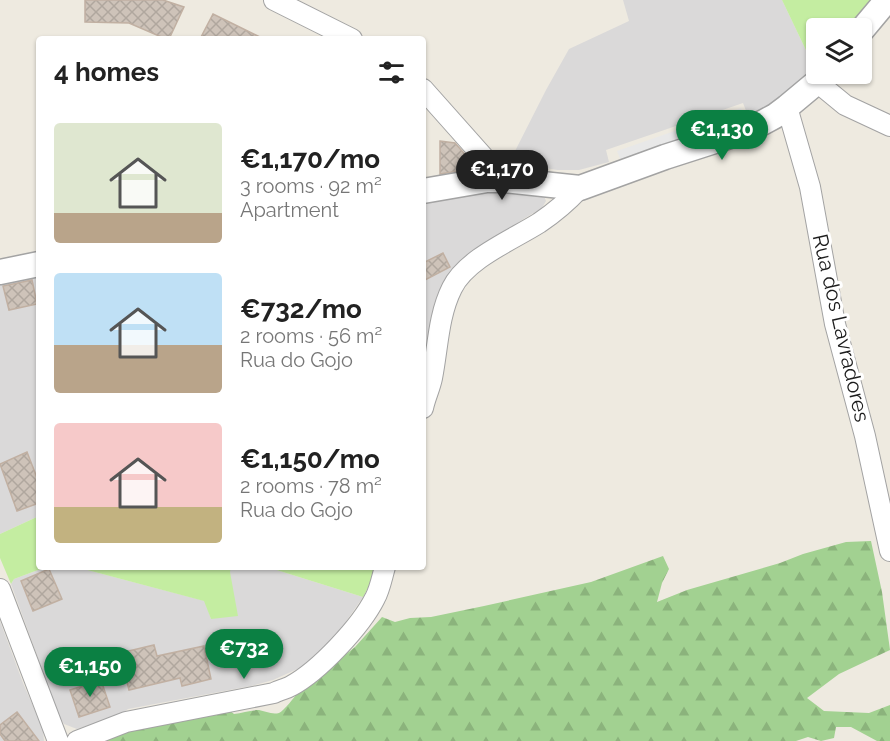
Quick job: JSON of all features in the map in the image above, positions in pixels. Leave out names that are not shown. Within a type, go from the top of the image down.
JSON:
[{"type":"street","points":[[274,0],[346,36]]},
{"type":"street","points":[[872,18],[887,0]]},
{"type":"street","points":[[426,399],[432,380],[444,309],[458,278],[472,265],[557,210],[580,188],[749,130],[775,117],[814,84]]},
{"type":"street","points":[[826,84],[845,105],[890,126]]},
{"type":"street","points":[[426,92],[504,180]]},
{"type":"street","name":"Rua dos Lavradores","points":[[788,107],[810,187],[836,324],[865,436],[890,550]]},
{"type":"street","points":[[426,190],[487,180],[580,188]]},
{"type":"street","points":[[0,272],[36,265]]},
{"type":"street","points":[[77,741],[126,722],[274,693],[291,686],[307,675],[343,642],[364,616],[376,596],[384,570]]},
{"type":"street","points":[[0,589],[58,741]]},
{"type":"shaded area","points":[[623,0],[782,0],[806,50],[806,77],[777,101],[760,111],[748,116],[743,103],[606,150],[609,162],[579,170],[557,170],[534,166],[512,157],[569,49],[629,21]]},
{"type":"shaded area","points":[[741,108],[744,118],[621,161],[617,151]]},
{"type":"shaded area","points":[[471,187],[544,196],[546,201],[542,208],[462,262],[447,278],[431,321],[431,339],[426,363],[426,195]]},
{"type":"shaded area","points":[[36,273],[36,517],[0,534],[0,280]]},
{"type":"shaded area","points":[[38,570],[87,570],[205,601],[211,619],[230,570],[277,570],[363,597],[336,636],[304,666],[273,680],[251,686],[128,709],[120,715],[77,729],[64,724],[59,716],[11,584],[14,579]]},
{"type":"shaded area","points":[[0,621],[43,729],[44,741],[0,741]]},
{"type":"green space","points":[[782,0],[874,0],[859,18],[806,18],[806,50]]},
{"type":"green space","points":[[36,517],[36,570],[38,570],[14,579],[11,584],[0,558],[0,534]]},
{"type":"green space","points":[[871,541],[882,592],[890,650],[839,674],[807,698],[824,711],[869,713],[890,705],[890,741],[877,741],[851,727],[836,727],[834,738],[821,741],[808,737],[796,741],[98,741],[112,735],[229,710],[234,714],[253,710],[279,713],[299,692],[355,647],[382,617],[395,622],[484,606],[591,582],[663,556],[669,569],[657,602],[687,590],[803,554],[846,542]]},
{"type":"green space","points":[[87,570],[230,570],[238,616],[211,619],[204,601]]},
{"type":"green space","points":[[277,570],[374,570],[363,597]]},
{"type":"building","points":[[85,0],[163,0],[184,7],[170,36],[159,36],[129,23],[85,22]]},
{"type":"building","points":[[213,14],[258,36],[202,36]]},
{"type":"building","points":[[440,141],[455,143],[469,159],[470,169],[440,174]]},
{"type":"building","points":[[443,253],[450,267],[426,279],[426,262]]},
{"type":"building","points":[[32,280],[36,304],[9,310],[3,286]]},
{"type":"building","points":[[27,452],[36,475],[36,504],[17,511],[0,464]]},
{"type":"building","points":[[49,570],[62,599],[33,611],[21,581]]},
{"type":"building","points":[[154,645],[157,656],[204,646],[211,679],[182,686],[180,678],[129,690],[120,653]]},
{"type":"building","points":[[101,680],[110,707],[79,717],[70,690]]},
{"type":"building","points":[[17,712],[39,741],[5,741],[0,734],[0,725]]}]
